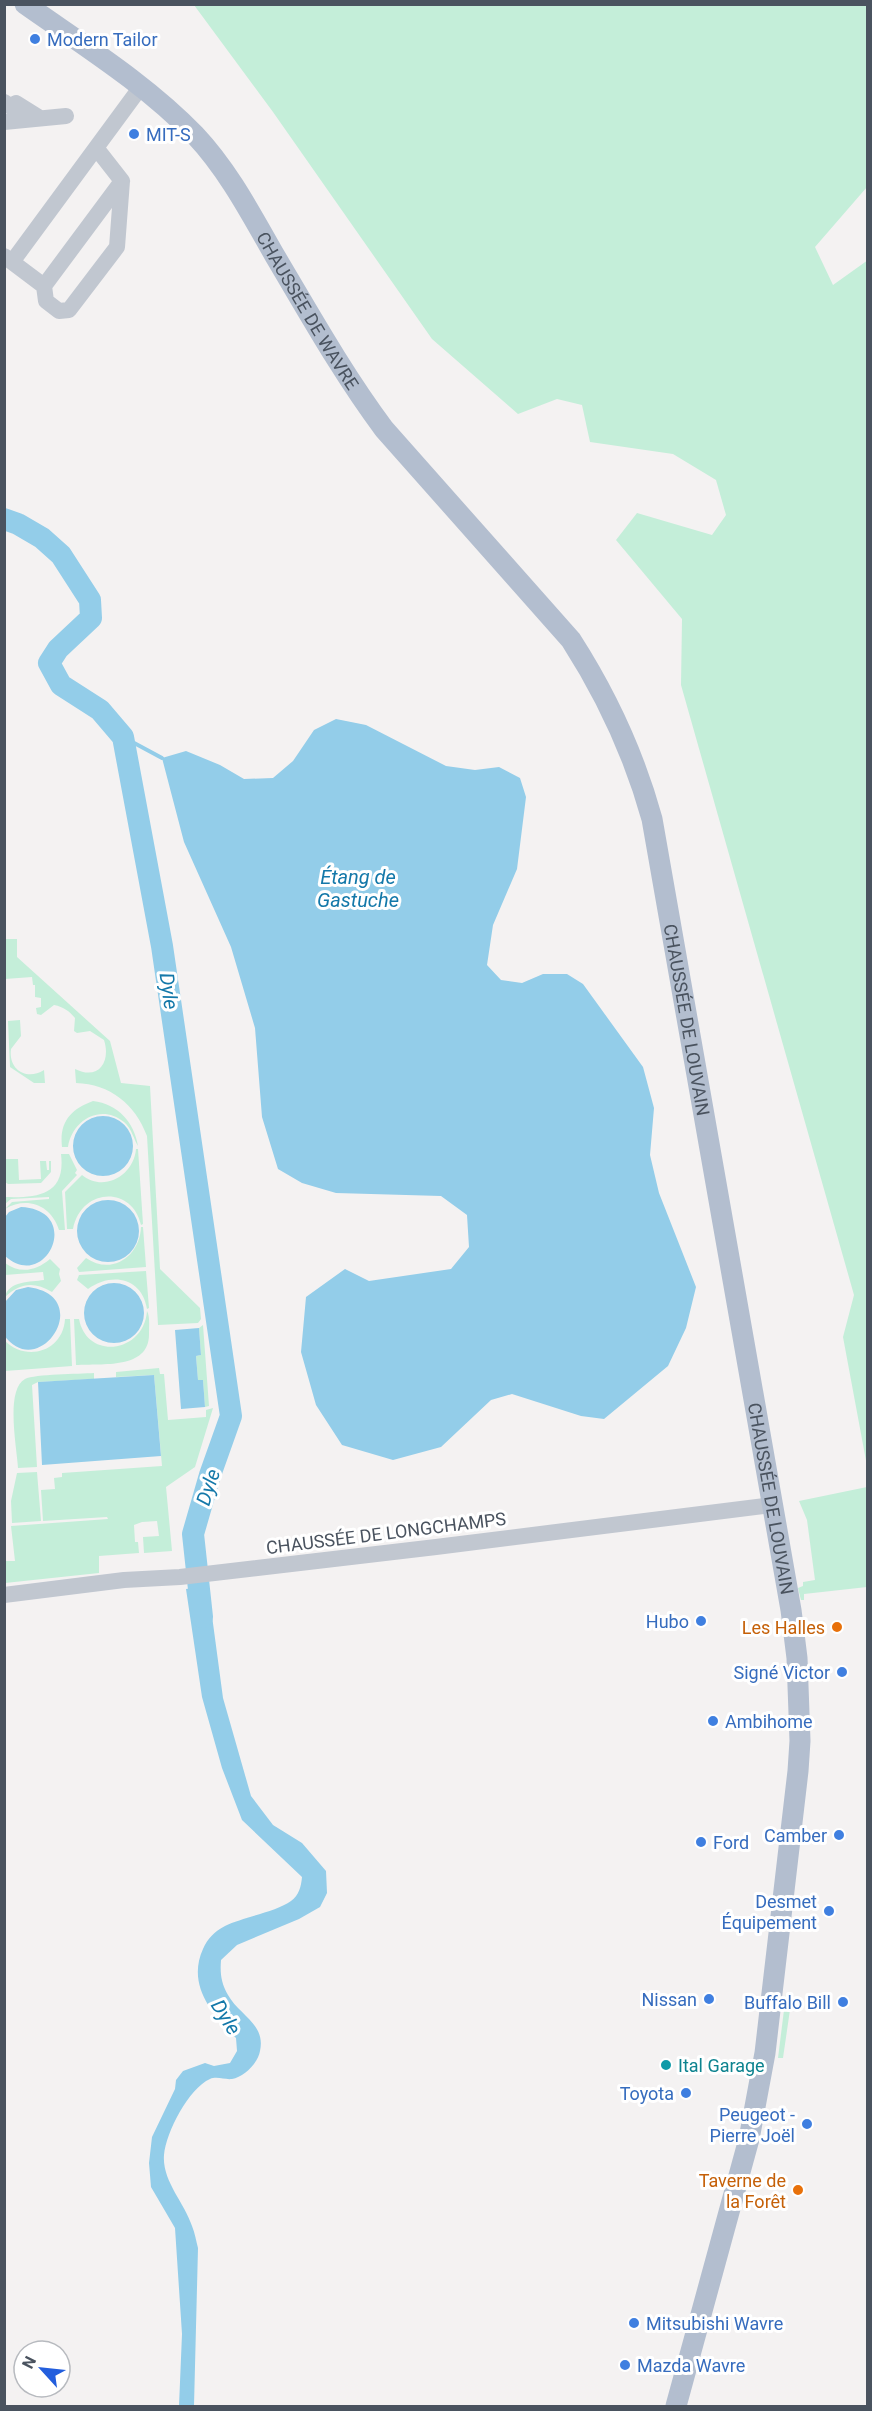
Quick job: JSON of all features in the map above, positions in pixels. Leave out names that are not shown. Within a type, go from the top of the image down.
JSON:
[{"type":"main road","name":"CHAUSSÉE DE WAVRE","points":[[25,4],[158,101],[195,135],[240,194],[335,360],[384,429],[571,640]]},
{"type":"main road","name":"CHAUSSÉE DE LOUVAIN","points":[[571,640],[590,669],[621,727],[642,781],[652,819],[791,1610],[796,1658],[800,1741],[798,1771],[765,2053],[749,2139],[676,2406]]},
{"type":"street","points":[[44,286],[8,259],[97,149],[140,88]]},
{"type":"street","points":[[4,102],[13,108],[16,103],[40,118]]},
{"type":"street","points":[[4,122],[66,116]]},
{"type":"street","points":[[97,149],[122,181],[117,247],[69,310],[59,311],[46,301],[44,286],[122,181]]},
{"type":"street","name":"CHAUSSÉE DE LONGCHAMPS","points":[[4,1595],[124,1580],[180,1577],[772,1505]]},
{"type":"green space","points":[[194,5],[867,5],[867,187],[815,247],[833,285],[868,260],[867,1466],[843,1337],[854,1295],[681,685],[682,619],[616,540],[637,513],[712,535],[726,515],[716,480],[673,454],[590,442],[582,405],[557,399],[518,414],[432,339],[273,112]]},
{"type":"green space","points":[[5,939],[17,939],[17,957],[110,1041],[121,1083],[150,1086],[160,1269],[200,1308],[201,1319],[198,1323],[158,1325],[147,1136],[142,1125],[136,1114],[120,1098],[100,1087],[76,1083],[75,1069],[91,1072],[101,1067],[106,1055],[104,1040],[90,1031],[77,1033],[74,1031],[75,1018],[61,1007],[54,1005],[41,1015],[37,1014],[36,1008],[41,1007],[41,998],[35,997],[32,977],[5,979]]},
{"type":"green space","points":[[20,1020],[21,1036],[11,1049],[12,1063],[25,1074],[44,1070],[45,1083],[34,1083],[10,1067],[8,1021]]},
{"type":"green space","points":[[93,1101],[117,1110],[129,1122],[138,1146],[124,1122],[106,1114],[97,1114],[81,1122],[75,1129],[68,1147],[62,1147],[62,1130],[68,1118],[78,1108]]},
{"type":"green space","points":[[136,1149],[138,1149],[143,1224],[141,1225],[136,1212],[128,1203],[118,1198],[107,1197],[96,1199],[86,1205],[78,1215],[73,1229],[67,1229],[65,1192],[82,1175],[99,1182],[108,1182],[116,1178],[130,1167]]},
{"type":"green space","points":[[61,1154],[69,1154],[77,1170],[75,1173],[77,1175],[62,1191],[65,1230],[59,1230],[50,1214],[37,1205],[22,1203],[5,1209],[12,1202],[49,1199],[49,1197],[11,1199],[5,1204],[5,1197],[39,1195],[54,1186],[59,1178]]},
{"type":"green space","points":[[5,1159],[18,1159],[19,1180],[41,1179],[40,1161],[46,1161],[47,1170],[49,1170],[49,1161],[51,1161],[51,1172],[41,1183],[8,1184],[5,1182]]},
{"type":"green space","points":[[141,1227],[143,1227],[146,1267],[79,1272],[77,1268],[86,1258],[105,1265],[123,1260],[136,1247]]},
{"type":"green space","points":[[50,1259],[60,1269],[61,1281],[52,1292],[39,1286],[27,1285],[5,1297],[15,1285],[44,1280],[43,1272],[5,1275],[5,1263],[16,1269],[28,1270]]},
{"type":"green space","points":[[146,1271],[149,1308],[147,1309],[144,1298],[132,1284],[115,1279],[106,1280],[88,1289],[77,1280],[79,1275]]},
{"type":"green space","points":[[147,1311],[149,1333],[147,1345],[142,1353],[123,1362],[76,1365],[74,1319],[79,1319],[84,1332],[93,1341],[103,1346],[115,1346],[126,1343],[136,1336],[144,1325]]},
{"type":"green space","points":[[65,1319],[70,1319],[72,1366],[5,1371],[5,1341],[23,1351],[42,1350],[51,1346],[58,1339]]},
{"type":"green space","points":[[203,1325],[209,1406],[205,1407],[203,1380],[198,1380],[196,1356],[201,1355],[199,1328]]},
{"type":"green space","points":[[159,1368],[160,1374],[164,1374],[168,1420],[206,1417],[206,1410],[213,1408],[195,1467],[166,1487],[172,1551],[144,1553],[143,1537],[159,1536],[157,1521],[142,1522],[134,1525],[135,1542],[138,1542],[139,1553],[99,1556],[99,1573],[5,1583],[4,1561],[15,1561],[11,1526],[108,1519],[107,1517],[43,1521],[41,1490],[55,1489],[54,1478],[62,1477],[62,1473],[162,1466],[154,1375],[116,1377],[116,1372]]},
{"type":"green space","points":[[94,1373],[94,1379],[38,1382],[32,1385],[37,1467],[18,1468],[14,1407],[19,1385],[30,1377]]},
{"type":"green space","points":[[37,1472],[41,1521],[12,1523],[11,1501],[17,1473]]},
{"type":"green space","points":[[867,1487],[867,1587],[804,1594],[804,1600],[801,1600],[798,1588],[803,1586],[803,1582],[815,1580],[807,1520],[799,1501]]},
{"type":"green space","points":[[790,1993],[792,1996],[783,2058],[778,2058],[786,1994]]},
{"type":"water","name":"Étang de Gastuche","points":[[336,719],[366,725],[446,766],[475,770],[499,767],[520,778],[526,797],[517,869],[493,925],[487,965],[501,980],[522,983],[543,974],[567,974],[583,984],[643,1067],[654,1108],[650,1155],[659,1193],[696,1287],[686,1328],[668,1366],[604,1419],[581,1416],[512,1394],[491,1400],[441,1447],[393,1460],[342,1445],[316,1405],[301,1352],[306,1297],[345,1269],[369,1281],[451,1269],[469,1247],[467,1215],[441,1196],[336,1193],[302,1183],[278,1169],[262,1117],[255,1028],[231,947],[184,842],[162,758],[186,751],[220,765],[244,779],[273,778],[293,761],[314,730]]},
{"type":"water","points":[[97,1116],[109,1116],[120,1121],[128,1129],[133,1146],[131,1158],[120,1171],[109,1176],[97,1176],[86,1171],[78,1163],[73,1152],[73,1140],[78,1129],[86,1121]]},
{"type":"water","points":[[108,1200],[130,1209],[139,1231],[130,1253],[108,1262],[86,1253],[77,1231],[86,1209]]},
{"type":"water","points":[[21,1207],[40,1211],[51,1221],[54,1234],[52,1246],[45,1258],[34,1264],[20,1265],[5,1256],[5,1217],[9,1212]]},
{"type":"water","points":[[108,1283],[120,1283],[131,1288],[139,1296],[144,1313],[142,1325],[131,1338],[120,1343],[108,1343],[97,1338],[89,1330],[84,1319],[84,1307],[89,1296],[97,1288]]},
{"type":"water","points":[[28,1287],[48,1294],[58,1305],[60,1319],[55,1333],[45,1344],[32,1349],[18,1347],[4,1335],[5,1302],[16,1290]]},
{"type":"water","points":[[199,1328],[201,1355],[196,1356],[198,1380],[203,1380],[205,1407],[181,1409],[175,1330]]},
{"type":"water","points":[[154,1375],[161,1456],[42,1465],[38,1382]]},
{"type":"water","points":[[208,1586],[223,1698],[251,1796],[273,1825],[302,1843],[326,1871],[327,1893],[320,1907],[299,1919],[237,1945],[221,1960],[222,1978],[226,1991],[259,2034],[261,2042],[259,2056],[253,2065],[241,2075],[232,2079],[210,2079],[194,2091],[169,2135],[164,2155],[166,2174],[188,2217],[198,2248],[194,2406],[179,2406],[182,2334],[175,2228],[151,2187],[149,2163],[152,2137],[175,2089],[176,2080],[183,2071],[205,2063],[214,2066],[230,2063],[237,2051],[236,2038],[210,2009],[200,1986],[199,1962],[205,1945],[225,1926],[291,1901],[299,1890],[302,1877],[242,1820],[222,1768],[202,1697],[186,1589]]},
{"type":"waterway","name":"Dyle","points":[[4,519],[42,538],[61,555],[90,600],[91,618],[58,649],[49,663],[61,685],[100,710],[123,737],[162,946],[231,1416],[210,1475],[193,1534],[202,1617]]},
{"type":"waterway","points":[[123,737],[162,758]]},
{"type":"place","name":"Modern Tailor","points":[[35,39]]},
{"type":"place","name":"MIT-S","points":[[134,134]]},
{"type":"place","name":"Hubo","points":[[701,1621]]},
{"type":"place","name":"Les Halles","points":[[837,1627]]},
{"type":"place","name":"Signé Victor","points":[[842,1672]]},
{"type":"place","name":"Ambihome","points":[[713,1721]]},
{"type":"place","name":"Camber","points":[[839,1835]]},
{"type":"place","name":"Ford","points":[[701,1842]]},
{"type":"place","name":"Desmet Équipement","points":[[829,1911]]},
{"type":"place","name":"Nissan","points":[[709,1999]]},
{"type":"place","name":"Buffalo Bill","points":[[843,2002]]},
{"type":"place","name":"Ital Garage","points":[[666,2065]]},
{"type":"place","name":"Toyota","points":[[686,2093]]},
{"type":"place","name":"Peugeot - Pierre Joël","points":[[807,2124]]},
{"type":"place","name":"Taverne de la Forêt","points":[[798,2190]]},
{"type":"place","name":"Mitsubishi Wavre","points":[[634,2323]]},
{"type":"place","name":"Mazda Wavre","points":[[625,2365]]}]
